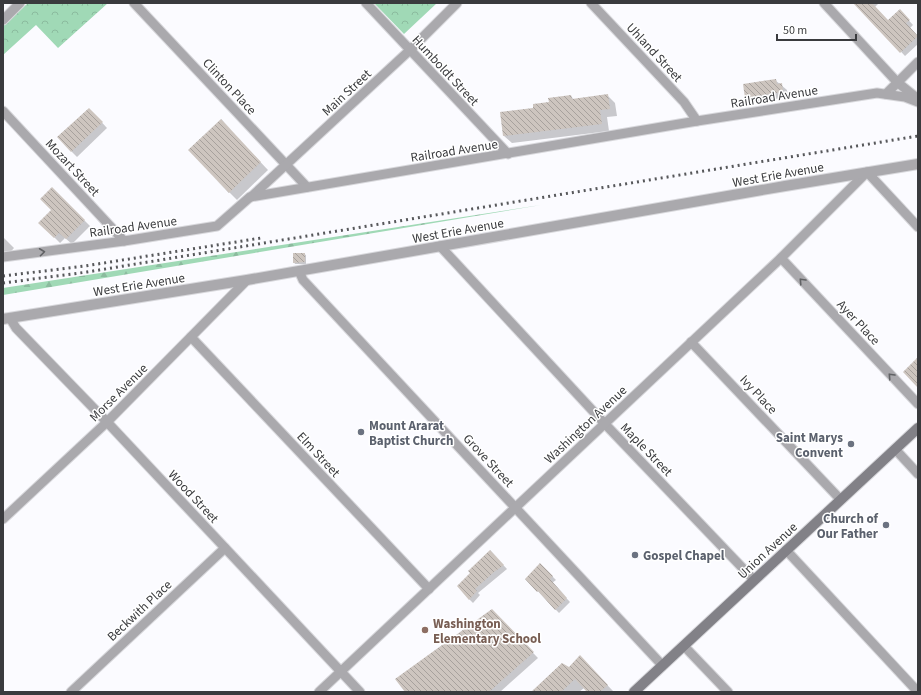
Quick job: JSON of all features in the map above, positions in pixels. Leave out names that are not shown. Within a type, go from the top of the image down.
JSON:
[{"type":"main road","name":"Union Avenue","points":[[634,692],[918,428]]},
{"type":"street","points":[[3,20],[20,3]]},
{"type":"street","name":"Clinton Place","points":[[134,3],[307,187]]},
{"type":"street","name":"Humboldt Street","points":[[366,3],[508,154]]},
{"type":"street","name":"Main Street","points":[[250,197],[410,50],[457,3]]},
{"type":"street","name":"Uhland Street","points":[[591,3],[684,102],[697,121]]},
{"type":"street","points":[[824,3],[897,82],[918,101]]},
{"type":"street","points":[[886,94],[918,62]]},
{"type":"street","name":"Railroad Avenue","points":[[3,257],[124,241],[216,226],[250,197],[307,187],[697,121],[877,93],[918,101]]},
{"type":"street","name":"Mozart Street","points":[[3,111],[124,241]]},
{"type":"street","name":"West Erie Avenue","points":[[7,319],[299,271],[918,164]]},
{"type":"street","points":[[867,172],[918,227]]},
{"type":"street","name":"Washington Avenue","points":[[319,692],[781,258],[867,172]]},
{"type":"street","name":"Maple Street","points":[[440,246],[605,424],[754,580]]},
{"type":"street","name":"Ayer Place","points":[[781,258],[918,404]]},
{"type":"street","name":"Grove Street","points":[[299,271],[303,280],[662,665]]},
{"type":"street","name":"Morse Avenue","points":[[3,519],[107,422],[246,280]]},
{"type":"street","name":"Wood Street","points":[[7,319],[107,422],[360,692]]},
{"type":"street","name":"Elm Street","points":[[191,337],[429,589]]},
{"type":"street","name":"Ivy Place","points":[[691,342],[840,499]]},
{"type":"street","points":[[895,449],[918,474]]},
{"type":"street","name":"Beckwith Place","points":[[71,692],[225,548]]},
{"type":"street","points":[[786,550],[918,692]]},
{"type":"street","points":[[684,646],[728,692]]},
{"type":"green space","points":[[28,3],[108,3],[58,48],[36,25],[3,55],[3,26]]},
{"type":"green space","points":[[374,3],[437,3],[404,34]]},
{"type":"green space","points":[[541,205],[3,295],[3,288]]},
{"type":"building","points":[[853,3],[872,3],[888,20],[900,9],[910,20],[906,23],[918,36],[900,53]]},
{"type":"building","points":[[776,79],[777,84],[782,83],[783,92],[745,98],[743,84]]},
{"type":"building","points":[[608,94],[610,109],[600,110],[602,124],[503,136],[500,112],[533,108],[533,104],[549,102],[548,98],[571,95],[572,99]]},
{"type":"building","points":[[89,108],[103,122],[71,152],[57,137]]},
{"type":"building","points":[[221,119],[261,162],[229,193],[188,150]]},
{"type":"building","points":[[52,187],[85,220],[66,239],[59,233],[54,238],[38,223],[51,210],[40,199]]},
{"type":"building","points":[[293,253],[305,253],[305,262],[293,263]]},
{"type":"building","points":[[918,357],[918,388],[903,372]]},
{"type":"building","points":[[490,550],[504,565],[475,589],[477,591],[469,600],[457,586],[470,573],[468,571]]},
{"type":"building","points":[[540,563],[553,576],[550,579],[567,598],[555,610],[525,579]]},
{"type":"building","name":"Washington Elementary School","points":[[492,609],[534,652],[489,692],[405,692],[395,679]]},
{"type":"building","points":[[580,655],[608,685],[600,692],[587,692],[575,679],[561,692],[531,692],[562,663],[569,667]]},
{"type":"railway","points":[[3,283],[87,272],[918,136]]},
{"type":"railway","points":[[3,276],[85,266],[261,238]]},
{"type":"place","name":"Mount Ararat Baptist Church","points":[[361,432]]},
{"type":"place","name":"Saint Marys Convent","points":[[851,444]]},
{"type":"place","name":"Church of Our Father","points":[[886,525]]},
{"type":"place","name":"Gospel Chapel","points":[[635,555]]},
{"type":"place","name":"Washington Elementary School","points":[[425,630]]}]
